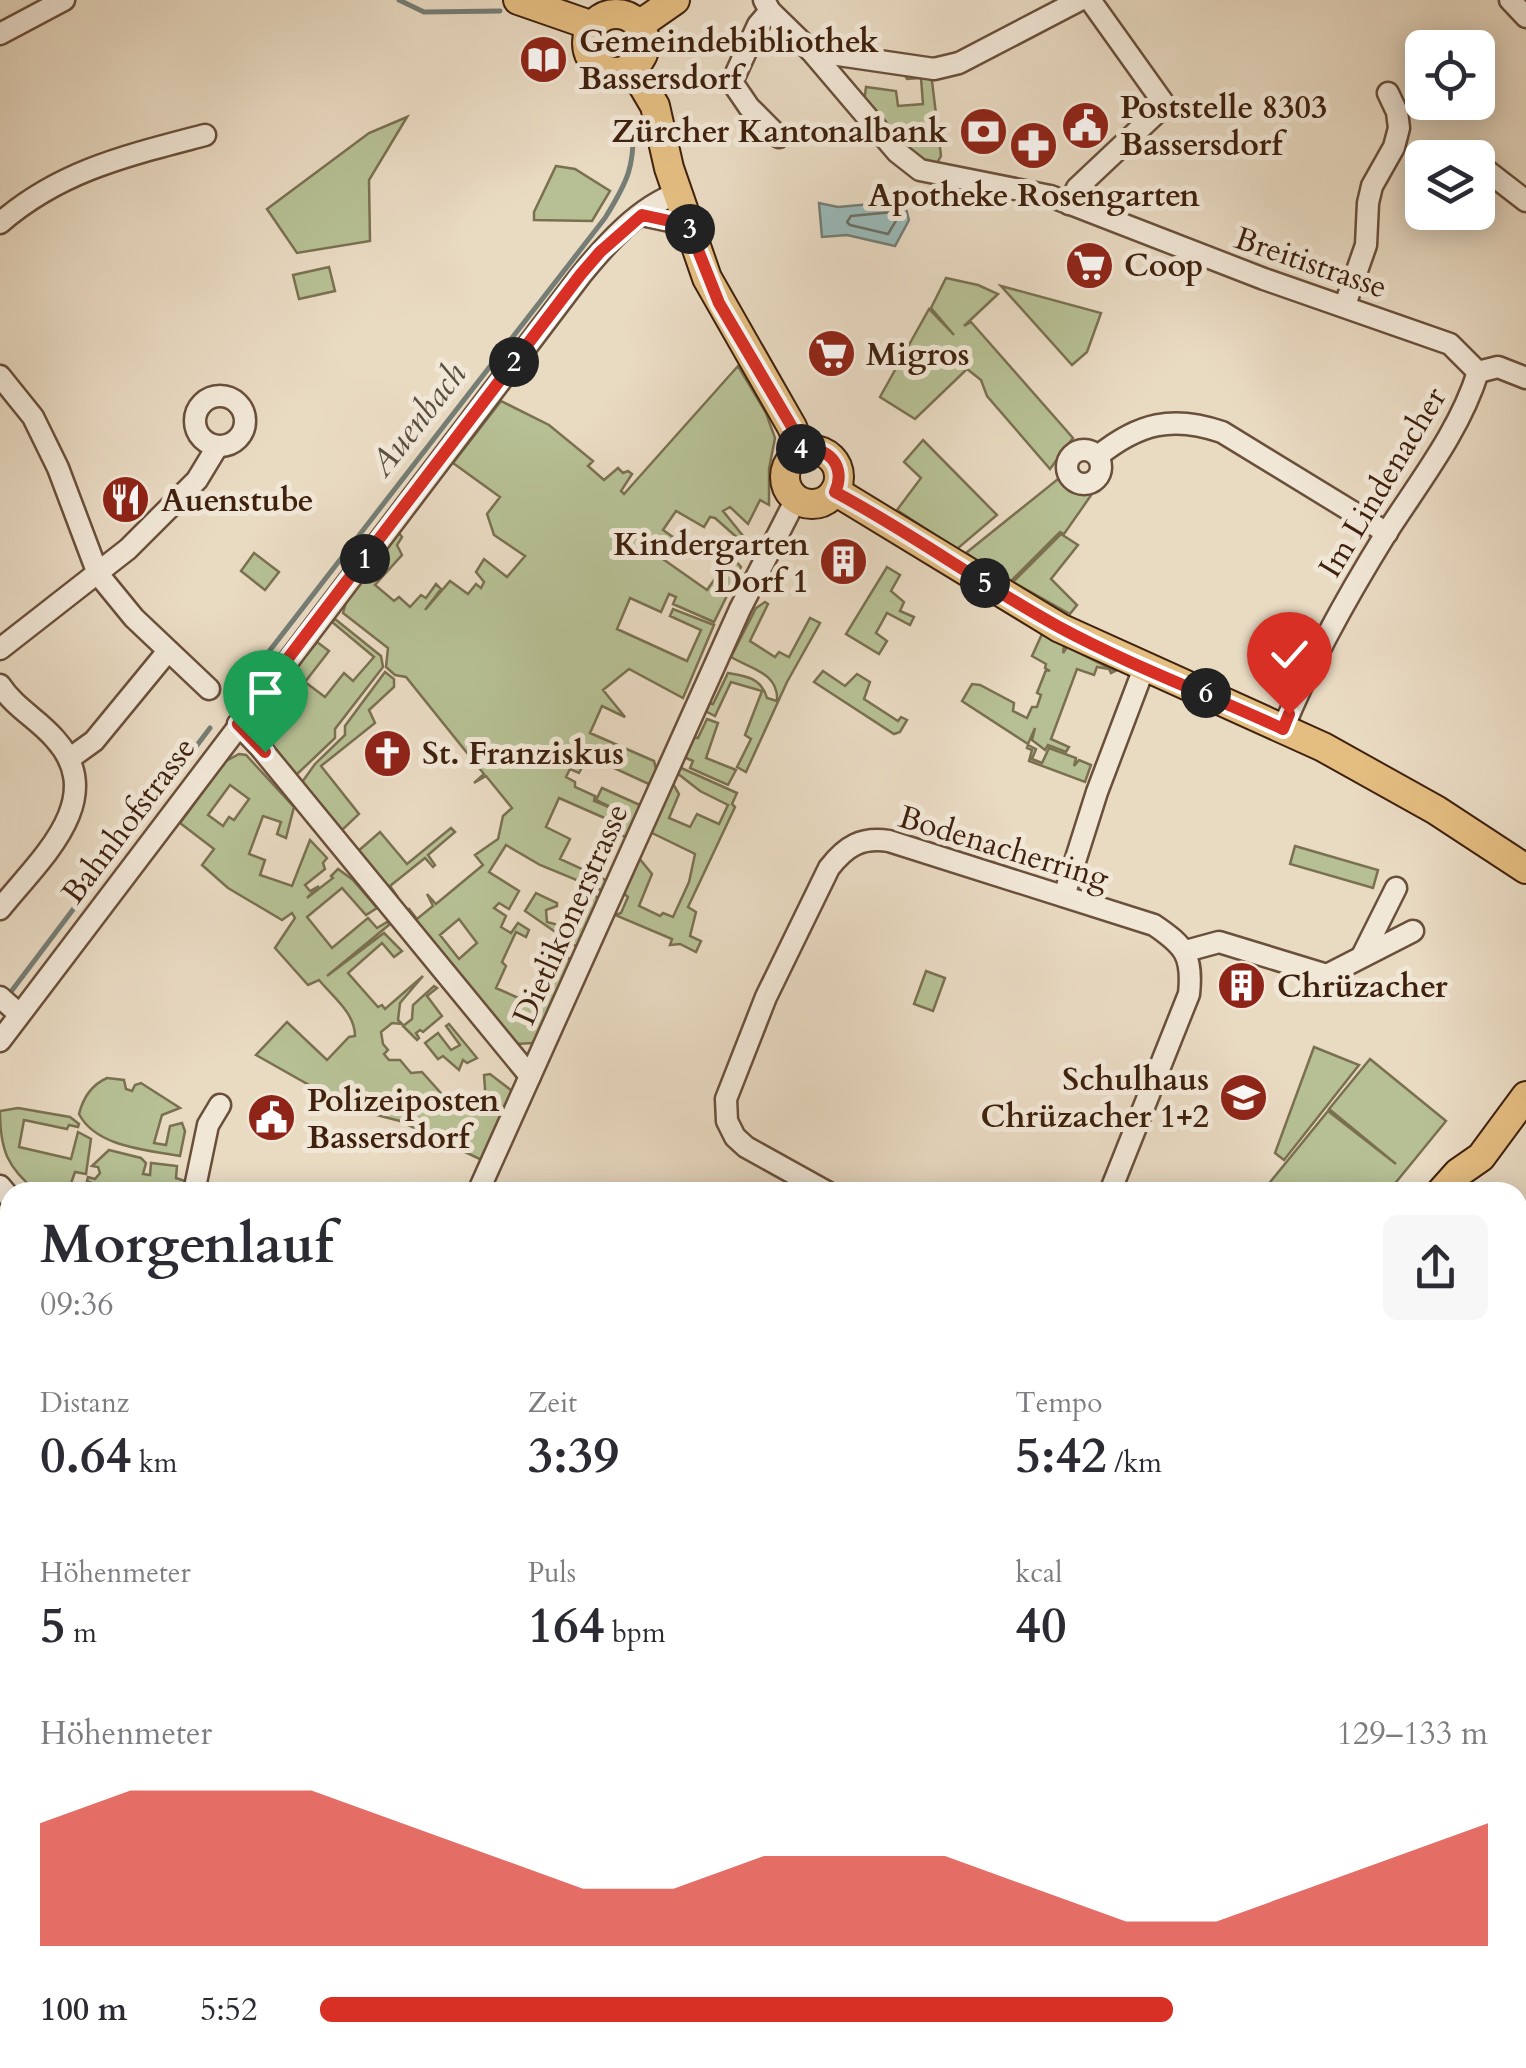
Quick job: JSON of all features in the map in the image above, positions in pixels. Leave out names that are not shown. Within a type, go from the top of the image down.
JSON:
[{"type":"main road","points":[[518,0],[592,26]]},
{"type":"main road","points":[[639,25],[675,0]]},
{"type":"main road","points":[[616,14],[639,25],[644,51],[632,67],[616,72],[598,65],[588,51],[592,26],[616,14]]},
{"type":"main road","points":[[632,67],[655,106],[688,225],[719,303],[792,427],[802,451]]},
{"type":"main road","points":[[819,450],[833,459],[840,475],[835,492],[818,504],[796,499],[784,478],[789,462],[802,451],[819,450]]},
{"type":"main road","points":[[835,492],[1006,597],[1144,668],[1283,729],[1436,810],[1526,869]]},
{"type":"main road","points":[[1450,1182],[1481,1157],[1526,1096]]},
{"type":"main road","points":[[1475,1182],[1481,1157]]},
{"type":"street","points":[[0,34],[64,0]]},
{"type":"street","points":[[779,138],[748,108],[732,82],[767,5],[811,51],[934,69],[958,64],[1080,0]]},
{"type":"street","points":[[1068,204],[1077,188],[1165,105],[1090,0]]},
{"type":"street","points":[[1510,0],[1526,17]]},
{"type":"street","name":"Breitistrasse","points":[[811,51],[897,152],[920,170],[1050,196],[1264,279],[1450,344],[1478,372]]},
{"type":"street","points":[[1345,305],[1366,245],[1372,186],[1394,147],[1399,128],[1388,93]]},
{"type":"street","points":[[0,223],[44,189],[82,171],[205,135]]},
{"type":"street","points":[[1495,178],[1526,201]]},
{"type":"street","name":"Bahnhofstrasse","points":[[0,1041],[9,1005],[238,724],[581,274],[600,252],[662,198],[678,193]]},
{"type":"street","points":[[642,215],[688,225]]},
{"type":"street","points":[[1478,372],[1498,367],[1526,378]]},
{"type":"street","name":"Im Lindenacher","points":[[1283,729],[1304,678],[1434,460],[1478,372]]},
{"type":"street","points":[[0,376],[33,418],[58,468],[98,574],[134,618],[209,689]]},
{"type":"street","points":[[1098,456],[1134,432],[1162,423],[1194,423],[1222,432],[1387,533]]},
{"type":"street","points":[[0,649],[128,549],[197,480],[218,447]]},
{"type":"street","name":"Dietlikonerstrasse","points":[[482,1182],[740,609],[796,499]]},
{"type":"street","points":[[69,759],[94,741],[168,651]]},
{"type":"street","points":[[1064,896],[1097,792],[1144,668]]},
{"type":"street","points":[[0,686],[56,740],[69,759],[77,792],[69,819],[0,908]]},
{"type":"street","points":[[238,724],[530,1076]]},
{"type":"street","name":"Bodenacherring","points":[[805,1182],[746,1147],[736,1138],[725,1110],[733,1077],[766,996],[828,868],[853,844],[872,838],[890,841],[1154,925],[1186,952]]},
{"type":"street","points":[[1363,954],[1396,888]]},
{"type":"street","points":[[1114,1182],[1189,994],[1191,974],[1186,952],[1219,942],[1328,975],[1413,931]]},
{"type":"street","points":[[196,1182],[208,1125],[220,1105]]},
{"type":"green space","points":[[902,70],[932,81],[941,156],[937,163],[930,165],[905,148],[864,102],[866,87],[896,91],[898,106],[923,104],[921,78],[907,79]]},
{"type":"green space","points":[[407,117],[369,180],[370,241],[297,253],[267,209],[369,133]]},
{"type":"green space","points":[[556,166],[575,169],[610,191],[592,221],[534,220],[534,212]]},
{"type":"green space","points":[[329,267],[335,291],[299,299],[293,275]]},
{"type":"green space","points":[[946,278],[998,294],[964,326],[971,322],[1073,438],[1050,469],[987,396],[981,380],[967,369],[915,419],[880,397],[929,309],[954,335],[931,308]]},
{"type":"green space","points":[[1001,286],[1101,313],[1087,352],[1072,365]]},
{"type":"green space","points":[[738,366],[766,413],[775,438],[769,469],[769,505],[760,500],[748,524],[730,507],[723,511],[752,547],[715,518],[710,517],[704,527],[676,511],[663,530],[673,537],[660,557],[707,590],[731,556],[741,567],[714,622],[673,604],[676,597],[669,594],[661,612],[630,598],[617,629],[687,661],[701,630],[670,616],[673,609],[714,625],[683,698],[629,669],[603,690],[625,717],[602,706],[590,733],[654,761],[657,773],[651,785],[588,756],[579,773],[570,769],[566,777],[575,782],[575,787],[595,796],[594,801],[621,812],[596,800],[602,788],[642,806],[628,838],[613,831],[616,823],[559,798],[546,827],[570,839],[560,859],[608,881],[603,891],[540,865],[506,845],[489,872],[519,891],[509,909],[499,903],[494,908],[506,916],[501,927],[511,933],[518,923],[529,930],[526,937],[516,932],[502,962],[506,966],[496,988],[532,1004],[557,948],[573,962],[539,1038],[517,1044],[406,911],[409,909],[417,919],[433,906],[427,894],[436,904],[483,865],[475,855],[498,839],[503,816],[512,808],[486,776],[474,783],[484,774],[406,677],[395,675],[386,667],[388,648],[343,613],[346,602],[399,533],[402,537],[397,545],[402,555],[375,585],[394,601],[399,597],[410,607],[421,595],[426,598],[436,584],[441,589],[425,610],[450,581],[468,594],[476,584],[481,588],[484,582],[476,572],[484,559],[507,577],[525,556],[494,535],[487,514],[500,497],[453,463],[501,401],[549,425],[593,461],[588,466],[604,480],[618,468],[632,474],[621,491],[624,494]],"holes":[[[459,919],[477,943],[459,959],[440,935]]]},
{"type":"green space","points":[[923,440],[997,515],[957,549],[897,510],[921,478],[904,462]]},
{"type":"green space","points":[[1058,479],[1072,491],[1094,491],[1064,534],[1060,532],[1010,582],[966,553]]},
{"type":"green space","points":[[1061,534],[1078,545],[1051,579],[1077,605],[1070,614],[1013,582]]},
{"type":"green space","points":[[254,553],[279,572],[265,590],[241,571]]},
{"type":"green space","points":[[887,567],[900,575],[891,591],[904,602],[900,611],[914,617],[910,625],[887,613],[876,633],[887,641],[879,654],[846,634]]},
{"type":"green space","points":[[768,604],[750,641],[775,657],[779,652],[789,657],[810,618],[820,623],[787,682],[746,772],[737,767],[751,739],[745,735],[762,691],[731,682],[715,716],[705,711],[708,703],[713,704],[728,673],[752,679],[761,686],[767,698],[777,701],[769,678],[731,657],[756,608]]},
{"type":"green space","points":[[335,619],[381,656],[383,667],[335,729],[335,738],[293,778],[268,745],[272,738],[263,729],[276,694],[317,642],[329,651],[305,682],[325,697],[344,673],[353,681],[374,657],[332,622]]},
{"type":"green space","points":[[1042,634],[1064,646],[1063,653],[1067,647],[1115,671],[1097,667],[1094,675],[1077,669],[1051,739],[1069,747],[1066,752],[1048,745],[1045,750],[1032,740],[1035,728],[1028,744],[962,701],[972,684],[980,685],[1014,703],[1013,711],[1027,718],[1032,707],[1037,707],[1041,695],[1037,693],[1046,670],[1050,671],[1032,656]]},
{"type":"green space","points":[[823,671],[845,686],[857,674],[870,682],[864,699],[898,721],[901,717],[907,720],[900,732],[894,734],[814,682]]},
{"type":"green space","points":[[385,672],[394,679],[394,687],[369,710],[375,723],[321,766],[359,814],[340,832],[300,785],[345,735],[345,726]]},
{"type":"green space","points":[[707,719],[718,723],[706,758],[736,770],[728,785],[690,768],[693,761],[684,757]]},
{"type":"green space","points":[[1028,745],[1036,749],[1032,759],[1042,763],[1049,748],[1076,758],[1074,766],[1079,760],[1091,765],[1085,782],[1029,761],[1032,750]]},
{"type":"green space","points":[[246,755],[294,807],[286,838],[277,834],[281,822],[263,816],[249,854],[265,860],[260,875],[292,886],[310,840],[327,858],[323,863],[325,869],[305,885],[310,891],[319,886],[307,898],[333,878],[338,869],[377,908],[366,915],[342,888],[307,917],[332,948],[368,918],[377,928],[390,924],[327,976],[384,933],[402,951],[394,957],[382,943],[348,973],[378,1007],[382,1005],[385,1009],[423,976],[400,1003],[398,1020],[402,1024],[392,1023],[381,1032],[388,1050],[384,1054],[389,1060],[400,1060],[411,1073],[422,1072],[449,1102],[465,1103],[469,1108],[486,1102],[484,1075],[490,1074],[516,1094],[486,1162],[400,1121],[350,1108],[256,1055],[287,1022],[327,1060],[349,1037],[355,1036],[351,1020],[337,999],[319,980],[308,985],[275,948],[295,918],[292,913],[282,920],[228,888],[202,865],[214,849],[180,823],[226,761]],"holes":[[[230,785],[249,799],[234,820],[229,817],[223,826],[208,815]]]},
{"type":"green space","points":[[679,767],[737,793],[732,804],[735,807],[688,907],[696,912],[690,936],[701,941],[696,952],[680,944],[670,945],[672,939],[615,915],[621,913],[628,897],[623,893],[639,858],[652,874],[639,906],[660,916],[663,913],[673,917],[689,882],[695,854],[650,832],[672,782],[679,794],[669,818],[690,827],[697,814],[719,824],[728,805],[700,791],[677,773]]},
{"type":"green space","points":[[451,828],[455,832],[428,855],[435,865],[425,858],[390,886],[397,896],[394,898],[356,853],[380,832],[407,864]]},
{"type":"green space","points":[[1295,846],[1378,870],[1373,888],[1290,864]]},
{"type":"green space","points":[[578,888],[601,899],[577,947],[525,911],[536,893],[557,903],[546,910],[547,922],[558,925],[571,903],[580,904],[583,896],[577,893]]},
{"type":"green space","points":[[926,971],[945,978],[933,1011],[914,1004]]},
{"type":"green space","points":[[434,986],[437,988],[427,996],[442,1016],[416,1033],[417,1040],[403,1026],[412,1019],[413,1005]]},
{"type":"green space","points":[[449,1024],[477,1058],[467,1063],[463,1060],[459,1070],[443,1056],[438,1059],[425,1043],[438,1033],[451,1050],[460,1045],[446,1026]]},
{"type":"green space","points":[[1314,1047],[1359,1065],[1284,1160],[1275,1153]]},
{"type":"green space","points":[[1370,1059],[1446,1121],[1396,1182],[1270,1182],[1328,1111],[1396,1164],[1329,1109]]},
{"type":"green space","points":[[107,1078],[124,1080],[126,1089],[132,1091],[141,1083],[180,1108],[162,1115],[154,1143],[166,1145],[170,1126],[182,1123],[185,1131],[180,1156],[124,1145],[97,1134],[87,1125],[79,1114],[82,1104],[91,1090]]},
{"type":"green space","points":[[18,1108],[70,1117],[78,1127],[69,1125],[67,1129],[24,1120],[19,1147],[71,1159],[78,1132],[91,1139],[86,1174],[75,1172],[71,1182],[27,1182],[7,1157],[0,1111]]},
{"type":"green space","points":[[109,1150],[141,1158],[146,1163],[143,1174],[150,1175],[151,1163],[177,1166],[176,1178],[185,1182],[90,1182],[88,1177],[95,1179],[100,1173],[98,1167],[92,1166]]},
{"type":"water","points":[[904,201],[909,220],[895,246],[847,235],[822,237],[819,203],[838,207]]},
{"type":"waterway","points":[[399,0],[424,12],[500,11]]},
{"type":"waterway","name":"Auenbach","points":[[243,685],[605,218],[628,173],[633,122]]},
{"type":"waterway","name":"Auenbach","points":[[7,997],[210,728]]},
{"type":"place","name":"Gemeindebibliothek Bassersdorf","points":[[544,59]]},
{"type":"place","name":"Poststelle 8303 Bassersdorf","points":[[1085,125]]},
{"type":"place","name":"Zürcher Kantonalbank","points":[[983,131]]},
{"type":"place","name":"Apotheke Rosengarten","points":[[1034,145]]},
{"type":"place","name":"Coop","points":[[1089,265]]},
{"type":"place","name":"Migros","points":[[831,354]]},
{"type":"place","name":"Auenstube","points":[[126,500]]},
{"type":"place","name":"Kindergarten Dorf 1","points":[[844,562]]},
{"type":"place","name":"St. Franziskus","points":[[387,753]]},
{"type":"place","name":"Chrüzacher","points":[[1242,986]]},
{"type":"place","name":"Schulhaus Chrüzacher 1+2","points":[[1244,1097]]},
{"type":"place","name":"Polizeiposten Bassersdorf","points":[[272,1118]]},
{"type":"route","points":[[265,752],[238,724],[581,274],[642,215],[688,225],[719,303],[792,427],[802,451],[827,453],[838,466],[839,484],[835,492],[1006,597],[1100,648],[1283,729],[1289,714]]}]
